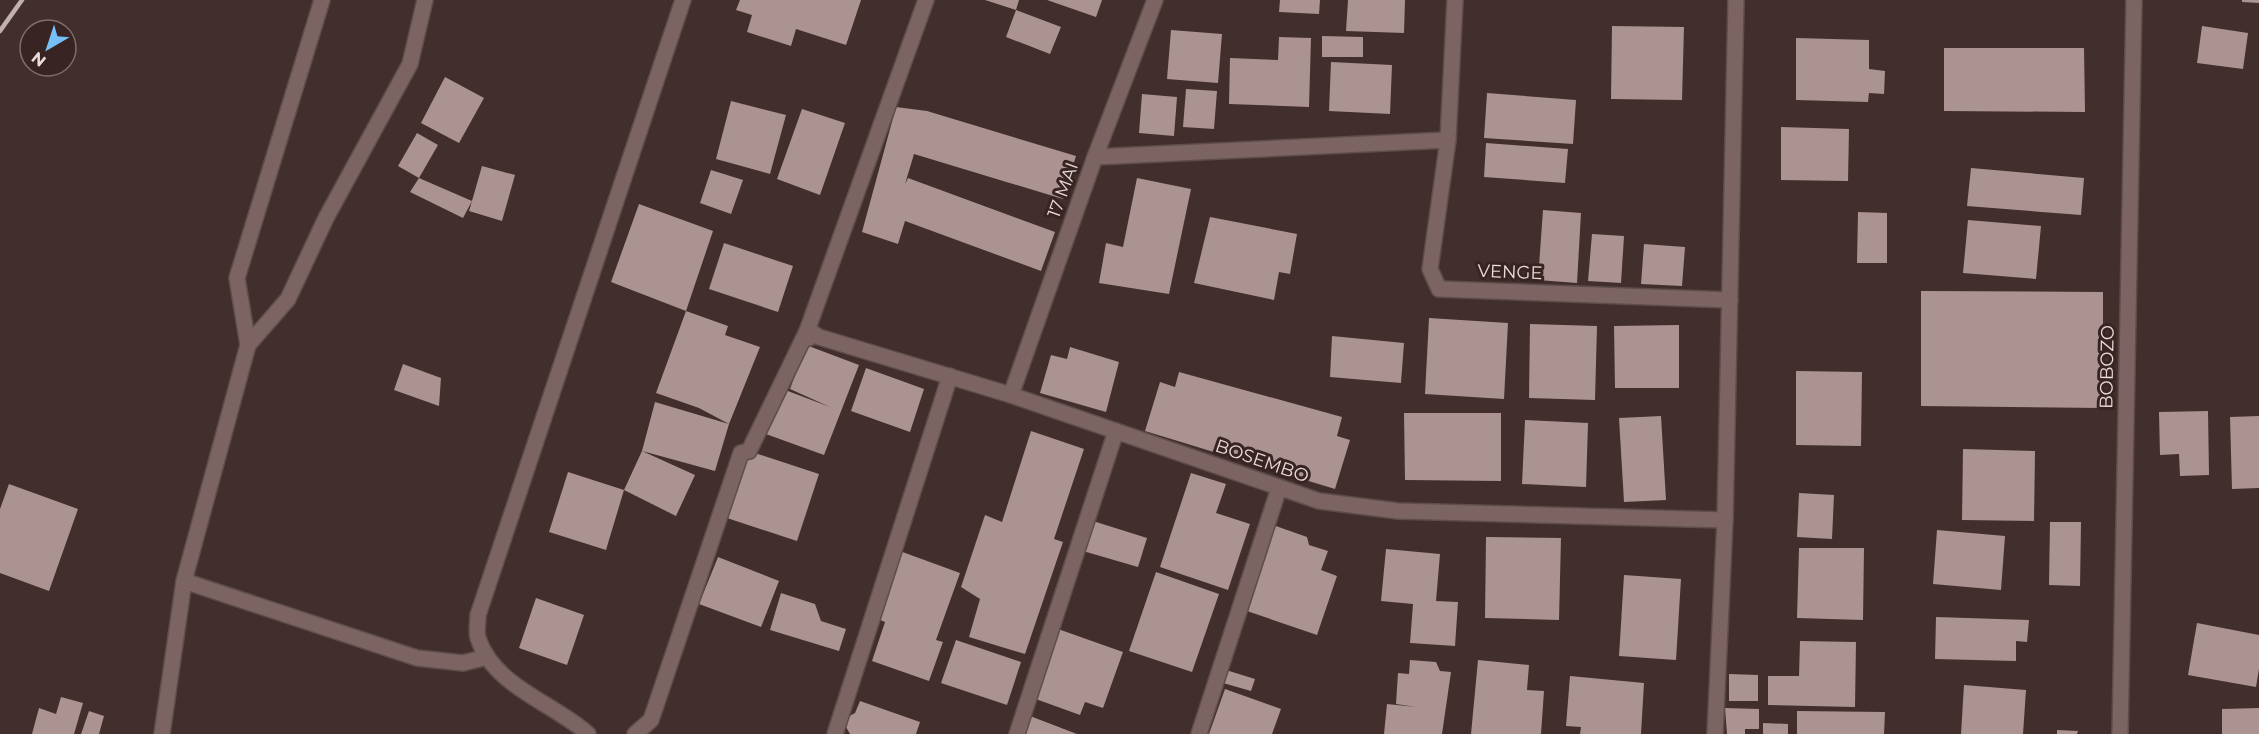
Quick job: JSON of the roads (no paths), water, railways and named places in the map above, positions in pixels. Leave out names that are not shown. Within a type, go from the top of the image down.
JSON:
[{"type":"street","points":[[162,734],[184,581],[248,345],[237,278],[322,0]]},
{"type":"street","points":[[248,345],[288,299],[326,218],[410,63],[425,0]]},
{"type":"street","points":[[588,734],[574,721],[502,674],[487,657],[477,637],[478,615],[683,0]]},
{"type":"street","points":[[635,734],[651,720],[741,453],[749,451],[808,335],[926,0]]},
{"type":"street","name":"17 MAI","points":[[1011,395],[1095,157],[1155,0]]},
{"type":"street","name":"VENGE","points":[[1455,0],[1448,140],[1430,269],[1439,289],[1730,300]]},
{"type":"street","points":[[1715,734],[1725,520],[1736,0]]},
{"type":"street","name":"BOBOZO","points":[[2120,734],[2134,0]]},
{"type":"street","points":[[1095,157],[1448,140]]},
{"type":"street","name":"BOSEMBO","points":[[808,335],[813,333],[819,337],[1011,395],[1319,501],[1398,511],[1725,520]]},
{"type":"street","points":[[835,734],[950,376]]},
{"type":"street","points":[[1017,734],[1116,431]]},
{"type":"street","points":[[1199,734],[1279,488]]},
{"type":"street","points":[[184,581],[417,658],[463,663],[487,657]]},
{"type":"railway","points":[[0,31],[22,0]]}]
